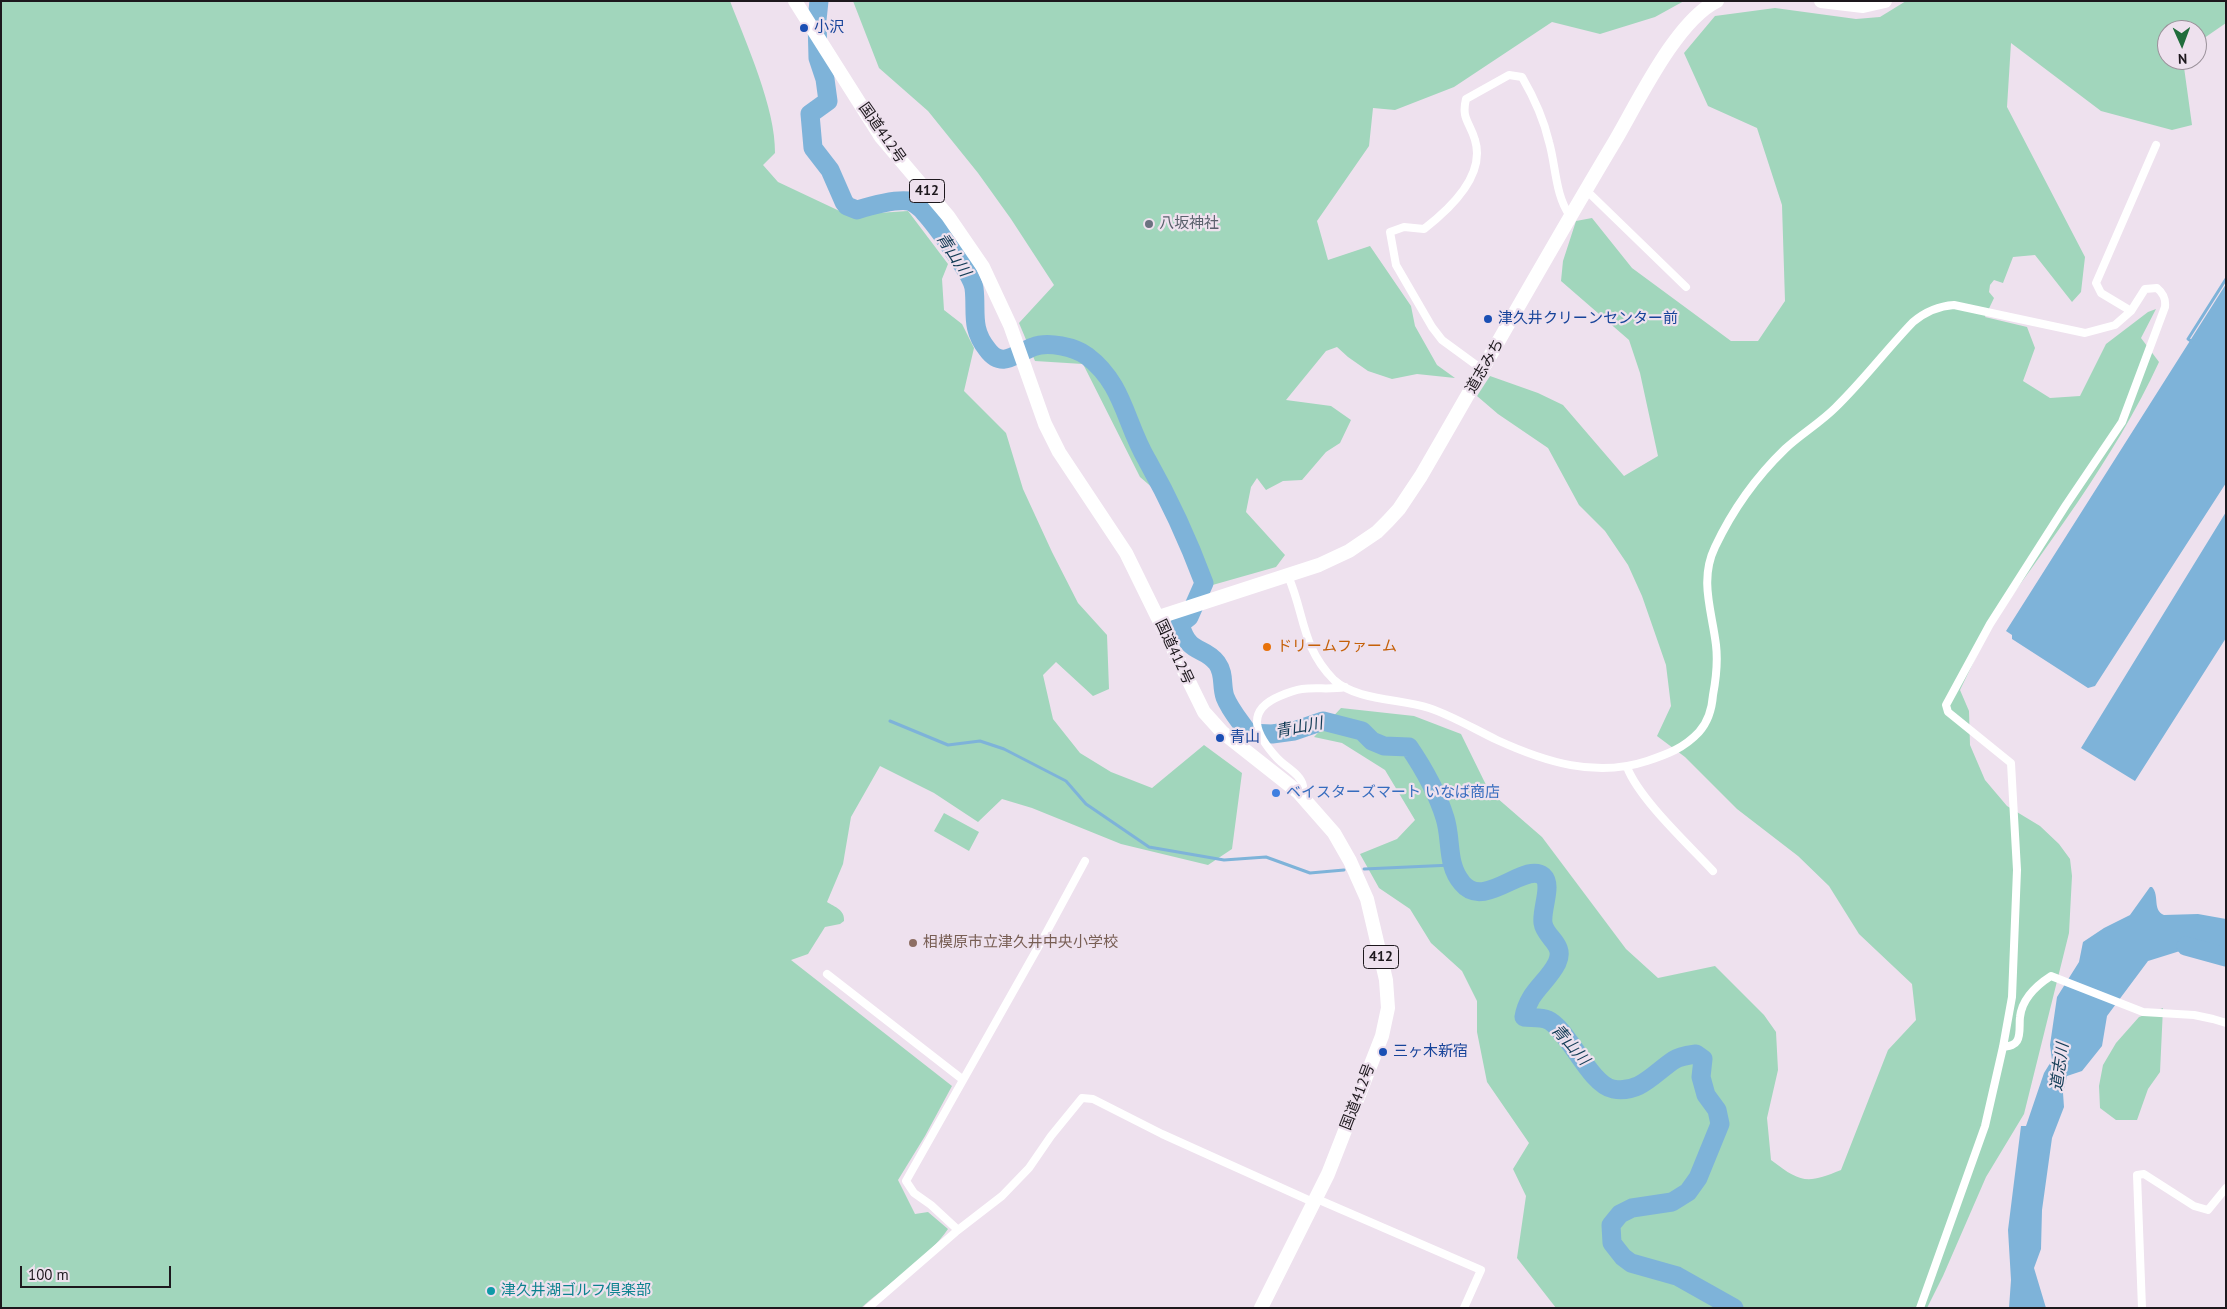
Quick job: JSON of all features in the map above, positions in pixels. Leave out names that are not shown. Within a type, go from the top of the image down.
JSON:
[{"type":"highway","name":"国道412号","points":[[796,1],[881,138],[948,216],[983,267],[1004,310],[1045,424],[1059,452],[1126,554],[1204,712],[1222,732],[1298,792],[1334,833],[1350,860],[1367,899],[1386,980],[1388,1008],[1382,1036],[1316,1201],[1261,1308]]},
{"type":"highway","name":"道志みち","points":[[1158,617],[1319,565],[1349,551],[1377,532],[1388,521],[1410,493],[1483,370],[1570,216],[1683,30],[1695,17],[1717,1]]},
{"type":"highway","points":[[1821,1],[1863,6],[1886,1]]},
{"type":"street","points":[[1483,370],[1442,340],[1432,327],[1396,265],[1390,232],[1404,227],[1424,229],[1434,222],[1470,183],[1477,166],[1477,155],[1475,140],[1463,111],[1466,99],[1509,75],[1522,77],[1528,87],[1549,140],[1563,206],[1570,216]]},
{"type":"street","points":[[2131,312],[2101,292],[2096,284],[2156,145]]},
{"type":"street","points":[[1586,190],[1686,287]]},
{"type":"street","points":[[1288,576],[1294,589],[1304,634],[1310,646],[1332,678],[1345,687],[1366,695],[1418,705],[1444,714],[1506,743],[1558,761],[1594,769],[1626,767],[1681,748],[1702,728],[1710,711],[1716,678],[1717,655],[1706,591],[1709,566],[1715,547],[1746,495],[1782,452],[1846,397],[1913,322],[1920,316],[1937,308],[1954,305],[2085,333],[2115,325],[2131,312],[2145,289],[2157,288],[2165,298],[2165,307],[2122,422],[2066,504],[1990,624],[1946,704],[1948,712],[2011,763],[2016,903],[2012,997],[1985,1126],[1920,1308]]},
{"type":"street","points":[[1298,792],[1303,786],[1301,780],[1277,758],[1258,730],[1256,723],[1258,712],[1274,698],[1297,690],[1345,687]]},
{"type":"street","points":[[1626,767],[1646,797],[1713,871]]},
{"type":"street","points":[[958,1230],[931,1205],[914,1193],[906,1181],[1045,935],[1085,860]]},
{"type":"street","points":[[827,974],[962,1079]]},
{"type":"street","points":[[2003,1047],[2011,1045],[2019,1039],[2020,1016],[2026,1000],[2051,976],[2144,1012],[2194,1015],[2226,1023]]},
{"type":"street","points":[[868,1308],[958,1230],[1002,1196],[1029,1168],[1082,1098],[1093,1099],[1162,1134],[1480,1270],[1464,1308]]},
{"type":"street","points":[[2142,1308],[2136,1175],[2144,1174],[2194,1206],[2208,1210],[2226,1188]]},
{"type":"green space","points":[[1,1],[730,1],[752,56],[771,117],[775,153],[763,165],[778,182],[848,215],[908,211],[948,264],[942,279],[944,310],[962,324],[974,348],[964,391],[1006,433],[1023,489],[1052,552],[1078,603],[1107,635],[1109,689],[1093,696],[1056,662],[1043,675],[1053,719],[1080,753],[1111,772],[1152,788],[1204,745],[1242,773],[1232,849],[1208,865],[1121,844],[1032,808],[1002,799],[978,822],[934,793],[880,766],[851,817],[843,864],[827,902],[841,911],[844,921],[840,924],[825,927],[808,954],[791,960],[952,1086],[898,1180],[915,1214],[928,1212],[948,1229],[919,1260],[861,1308],[1,1308]]},
{"type":"green space","points":[[853,1],[1684,1],[1655,17],[1600,34],[1552,22],[1454,87],[1395,110],[1373,108],[1369,146],[1317,221],[1328,260],[1370,246],[1411,306],[1415,326],[1437,365],[1455,378],[1417,374],[1392,379],[1368,371],[1337,347],[1326,351],[1286,400],[1331,406],[1351,420],[1340,443],[1326,452],[1302,480],[1283,481],[1266,490],[1257,478],[1251,487],[1246,512],[1285,555],[1276,567],[1209,586],[1178,510],[1140,477],[1083,364],[1035,361],[1019,323],[1054,285],[978,173],[928,111],[879,68]]},
{"type":"green space","points":[[1906,1],[2226,1],[2226,23],[2207,36],[2207,20],[2157,20],[2157,70],[2184,70],[2192,125],[2172,130],[2101,111],[2011,43],[2007,107],[2085,257],[2081,292],[2072,302],[2035,255],[2013,257],[2003,283],[1994,280],[1990,285],[1989,292],[1994,298],[1985,317],[2027,327],[2035,348],[2023,381],[2050,398],[2080,396],[2106,344],[2148,312],[2156,309],[2141,338],[2159,362],[2121,434],[2100,468],[1984,636],[1960,690],[1969,711],[1970,745],[1985,780],[2007,806],[2040,826],[2059,844],[2070,859],[2072,876],[2069,933],[2024,1114],[1986,1177],[1927,1308],[1556,1308],[1517,1258],[1526,1196],[1513,1169],[1529,1143],[1487,1082],[1477,1032],[1477,1001],[1462,971],[1431,943],[1410,909],[1379,888],[1360,854],[1397,839],[1415,820],[1385,770],[1342,743],[1314,737],[1341,708],[1414,716],[1461,734],[1489,791],[1542,837],[1626,949],[1658,978],[1715,966],[1764,1015],[1776,1032],[1778,1070],[1767,1118],[1771,1160],[1790,1173],[1804,1179],[1820,1178],[1841,1170],[1888,1050],[1916,1020],[1912,984],[1859,934],[1829,886],[1798,856],[1737,809],[1685,757],[1657,736],[1671,706],[1666,665],[1642,596],[1628,565],[1605,531],[1579,505],[1548,448],[1498,414],[1477,396],[1490,376],[1538,393],[1563,405],[1624,476],[1658,456],[1640,373],[1629,340],[1561,281],[1563,261],[1576,221],[1592,218],[1632,268],[1731,341],[1758,341],[1785,301],[1782,205],[1757,128],[1708,106],[1684,53],[1715,16],[1775,8],[1856,19],[1880,17]]},
{"type":"green space","points":[[944,813],[979,832],[969,851],[934,831]]},
{"type":"green space","points":[[2163,1008],[2160,1072],[2148,1089],[2137,1120],[2116,1120],[2100,1108],[2099,1086],[2103,1065],[2116,1043],[2139,1017]]},
{"type":"water","points":[[2226,284],[2226,483],[2095,686],[2088,688],[2012,639],[2012,635],[2006,631]]},
{"type":"water","points":[[2226,512],[2226,638],[2135,781],[2081,748]]},
{"type":"water","points":[[2150,887],[2152,887],[2156,894],[2158,910],[2164,915],[2198,914],[2226,919],[2226,955],[2180,951],[2148,961],[2107,1016],[2102,1046],[2082,1071],[2067,1076],[2063,1093],[2064,1107],[2052,1138],[2042,1210],[2041,1249],[2034,1268],[2046,1308],[2009,1308],[2011,1280],[2008,1230],[2021,1126],[2026,1126],[2044,1073],[2052,1060],[2050,1045],[2057,997],[2079,962],[2083,942],[2104,928],[2130,915]]},
{"type":"waterway","name":"青山川","points":[[819,1],[817,20],[818,58],[825,79],[828,101],[810,114],[813,148],[830,170],[844,202],[847,206],[857,210],[890,202],[909,201],[923,210],[952,249],[972,281],[975,296],[976,327],[982,341],[993,355],[1004,359],[1039,345],[1061,346],[1076,350],[1087,356],[1109,379],[1123,405],[1140,446],[1178,520],[1204,583],[1189,617],[1180,624],[1192,646],[1212,657],[1217,663],[1221,671],[1227,702],[1248,733],[1272,734],[1294,731],[1323,721],[1362,731],[1372,741],[1384,746],[1409,747],[1430,781],[1442,808],[1447,826],[1451,860],[1462,883],[1471,890],[1481,892],[1535,873],[1543,876],[1546,880],[1547,891],[1543,923],[1547,933],[1557,946],[1559,956],[1553,970],[1529,1001],[1524,1017],[1545,1019],[1555,1025],[1596,1078],[1604,1085],[1613,1089],[1623,1090],[1639,1085],[1679,1058],[1696,1054],[1703,1059],[1701,1077],[1706,1095],[1717,1110],[1720,1124],[1698,1178],[1688,1192],[1672,1202],[1632,1208],[1620,1214],[1611,1225],[1612,1243],[1623,1257],[1631,1263],[1677,1276],[1734,1308]]},
{"type":"waterway","points":[[2191,341],[2188,339],[2226,279]]},
{"type":"waterway","points":[[890,721],[948,745],[980,741],[1004,749],[1066,781],[1086,804],[1149,847],[1224,860],[1266,857],[1310,873],[1344,870]]},
{"type":"waterway","points":[[1364,869],[1452,865]]},
{"type":"waterway","name":"道志川","points":[[2186,946],[2226,957]]},
{"type":"place","name":"小沢","points":[[804,28]]},
{"type":"place","name":"八坂神社","points":[[1149,224]]},
{"type":"place","name":"津久井クリーンセンター前","points":[[1488,319]]},
{"type":"place","name":"ドリームファーム","points":[[1267,647]]},
{"type":"place","name":"青山","points":[[1220,738]]},
{"type":"place","name":"ベイスターズマート いなば商店","points":[[1276,793]]},
{"type":"place","name":"相模原市立津久井中央小学校","points":[[913,943]]},
{"type":"place","name":"三ヶ木新宿","points":[[1383,1052]]},
{"type":"place","name":"津久井湖ゴルフ倶楽部","points":[[491,1291]]}]
